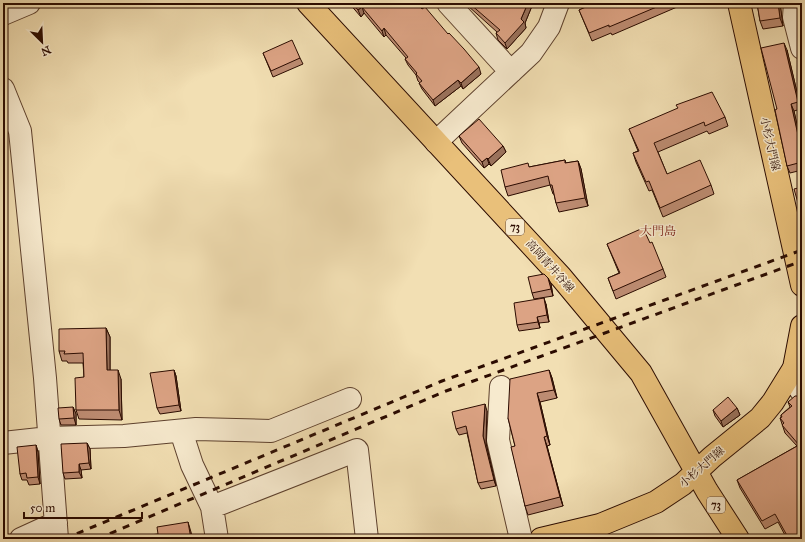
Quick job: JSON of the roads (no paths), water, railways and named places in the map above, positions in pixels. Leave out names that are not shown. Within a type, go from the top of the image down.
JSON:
[{"type":"main road","name":"高岡青井谷線","points":[[308,3],[561,277],[641,373],[707,491],[738,539]]},
{"type":"main road","name":"小杉大門線","points":[[739,3],[802,285]]},
{"type":"main road","name":"小杉大門線","points":[[547,539],[600,525],[656,502],[683,484],[760,418],[773,402],[798,368],[802,326]]},
{"type":"street","points":[[3,14],[29,3]]},
{"type":"street","points":[[448,3],[511,72]]},
{"type":"street","points":[[436,142],[531,52],[549,27],[558,3]]},
{"type":"street","points":[[795,3],[794,17],[802,48]]},
{"type":"street","points":[[3,89],[20,131],[49,438],[56,531],[21,539]]},
{"type":"street","points":[[798,368],[799,388],[802,392]]},
{"type":"street","points":[[501,387],[498,440],[521,539]]},
{"type":"street","points":[[3,443],[49,438],[124,436],[196,429],[271,431],[350,398]]},
{"type":"street","points":[[181,431],[192,465],[212,507],[217,539]]},
{"type":"street","points":[[212,507],[357,450],[367,539]]},
{"type":"railway","points":[[64,539],[442,381],[802,250]]},
{"type":"railway","points":[[97,539],[446,391],[802,261]]},
{"type":"district","name":"大門島","points":[[658,231]]}]
